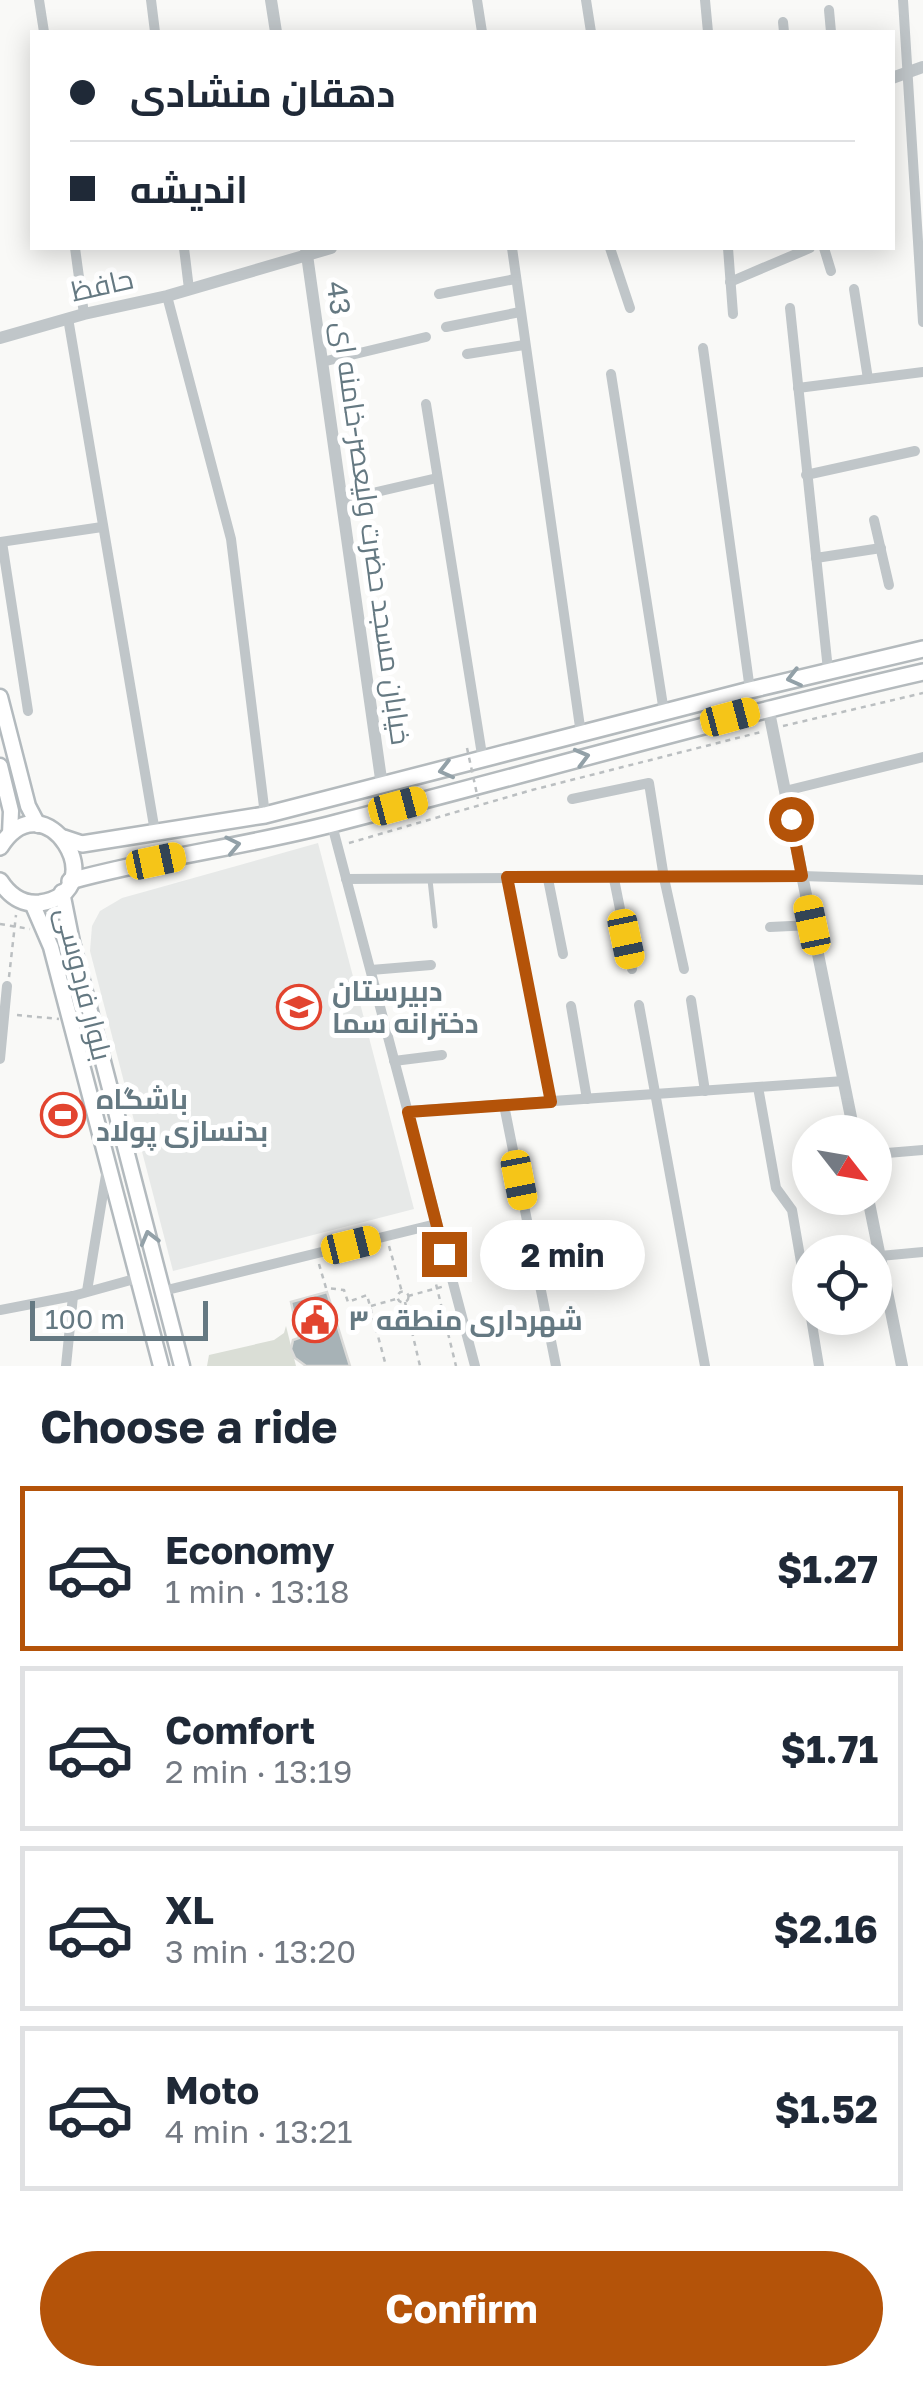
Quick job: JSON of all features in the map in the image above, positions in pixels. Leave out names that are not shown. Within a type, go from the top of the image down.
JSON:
[{"type":"main road","points":[[5,841],[23,827],[38,825],[82,844],[265,815],[923,649]]},
{"type":"main road","points":[[11,892],[51,900],[66,887],[116,869],[332,824],[768,707],[923,672]]},
{"type":"main road","points":[[0,697],[28,806],[38,825]]},
{"type":"main road","points":[[0,766],[11,811],[5,841]]},
{"type":"main road","points":[[64,838],[74,859],[66,887]]},
{"type":"main road","points":[[115,838],[108,842],[105,851],[116,869]]},
{"type":"main road","name":"بلوار فردوسی","points":[[66,887],[72,942],[182,1366]]},
{"type":"main road","name":"بلوار فردوسی","points":[[11,892],[51,947],[161,1366]]},
{"type":"street","points":[[39,0],[44,30]]},
{"type":"street","points":[[151,0],[155,30]]},
{"type":"street","points":[[272,0],[276,30]]},
{"type":"street","points":[[478,0],[482,30]]},
{"type":"street","points":[[586,0],[590,30]]},
{"type":"street","points":[[705,0],[708,30]]},
{"type":"street","points":[[903,0],[923,322]]},
{"type":"street","points":[[829,10],[831,30]]},
{"type":"street","points":[[895,77],[923,67]]},
{"type":"street","points":[[75,250],[84,314]]},
{"type":"street","points":[[184,250],[189,289]]},
{"type":"street","name":"حافظ","points":[[0,338],[167,296],[307,250]]},
{"type":"street","name":"خیابان مسجد حضرت ولیعصر-خامنه ای 43","points":[[307,250],[382,786]]},
{"type":"street","points":[[512,250],[581,734]]},
{"type":"street","points":[[611,250],[630,308]]},
{"type":"street","points":[[728,250],[732,314]]},
{"type":"street","points":[[730,282],[805,250]]},
{"type":"street","points":[[825,250],[831,271]]},
{"type":"street","points":[[439,294],[515,279]]},
{"type":"street","points":[[854,290],[868,379]]},
{"type":"street","points":[[167,296],[231,540],[265,815]]},
{"type":"street","points":[[790,308],[828,670]]},
{"type":"street","points":[[446,328],[520,312]]},
{"type":"street","points":[[68,318],[155,832]]},
{"type":"street","points":[[322,362],[426,337]]},
{"type":"street","points":[[467,354],[524,345]]},
{"type":"street","points":[[703,348],[750,690]]},
{"type":"street","points":[[798,388],[923,372]]},
{"type":"street","points":[[611,374],[664,712]]},
{"type":"street","points":[[426,404],[483,761]]},
{"type":"street","points":[[806,475],[916,451]]},
{"type":"street","points":[[342,500],[437,478]]},
{"type":"street","points":[[874,520],[888,585]]},
{"type":"street","points":[[28,711],[1,542],[102,527]]},
{"type":"street","points":[[816,558],[880,548]]},
{"type":"street","points":[[768,707],[851,1115]]},
{"type":"street","points":[[785,791],[923,757]]},
{"type":"street","points":[[572,798],[649,784],[684,969]]},
{"type":"street","points":[[332,824],[475,1366]]},
{"type":"street","points":[[346,879],[802,876],[923,880]]},
{"type":"street","points":[[507,877],[551,1102]]},
{"type":"street","points":[[548,879],[564,954]]},
{"type":"street","points":[[614,879],[632,969]]},
{"type":"street","points":[[770,926],[812,925]]},
{"type":"street","points":[[370,970],[432,964]]},
{"type":"street","points":[[0,1059],[7,986]]},
{"type":"street","points":[[691,1000],[706,1091]]},
{"type":"street","points":[[639,1005],[706,1366]]},
{"type":"street","points":[[571,1006],[586,1099]]},
{"type":"street","points":[[394,1060],[442,1054]]},
{"type":"street","points":[[408,1112],[844,1081]]},
{"type":"street","points":[[758,1087],[776,1188],[792,1210],[796,1235]]},
{"type":"street","points":[[504,1105],[556,1366]]},
{"type":"street","points":[[892,1153],[923,1150]]},
{"type":"street","points":[[87,1291],[108,1163]]},
{"type":"street","points":[[162,1291],[436,1224]]},
{"type":"street","points":[[892,1255],[923,1252]]},
{"type":"street","points":[[0,1310],[138,1278]]},
{"type":"street","points":[[66,1366],[72,1296]]},
{"type":"street","points":[[892,1316],[902,1366]]},
{"type":"street","points":[[813,1335],[819,1366]]},
{"type":"lane","points":[[430,880],[435,926]]},
{"type":"path","points":[[338,846],[532,790],[923,693]]},
{"type":"path","points":[[455,751],[467,748],[478,799]]},
{"type":"path","points":[[7,986],[16,925],[11,892]]},
{"type":"path","points":[[0,924],[16,925]]},
{"type":"path","points":[[4,1014],[60,1019]]},
{"type":"path","points":[[386,1236],[402,1292]]},
{"type":"path","points":[[407,1243],[425,1239],[456,1365],[450,1366]]},
{"type":"path","points":[[316,1253],[326,1288],[344,1290],[348,1302],[367,1295],[386,1366]]},
{"type":"path","points":[[408,1296],[453,1284]]},
{"type":"path","points":[[406,1291],[409,1301],[399,1304],[396,1294],[402,1292],[406,1291]]},
{"type":"path","points":[[371,1306],[398,1299]]},
{"type":"path","points":[[404,1302],[420,1366]]},
{"type":"shaded area","points":[[318,843],[414,1209],[173,1271],[90,951],[92,926],[100,911],[122,898]]},
{"type":"shaded area","points":[[286,1326],[296,1366],[207,1366],[209,1355],[274,1340],[284,1333]]},
{"type":"building","name":"شهرداری منطقه ۳","points":[[327,1292],[350,1366],[306,1366],[291,1349],[293,1340],[299,1338],[291,1302]]},
{"type":"place","name":"دبیرستان دخترانه سما","points":[[299,1007]]},
{"type":"place","name":"باشگاه بدنسازی پولاد","points":[[63,1115]]},
{"type":"place","name":"شهرداری منطقه ۳","points":[[315,1320]]},
{"type":"route","points":[[444,1254],[408,1112],[551,1102],[507,877],[802,876],[791,819]]}]
